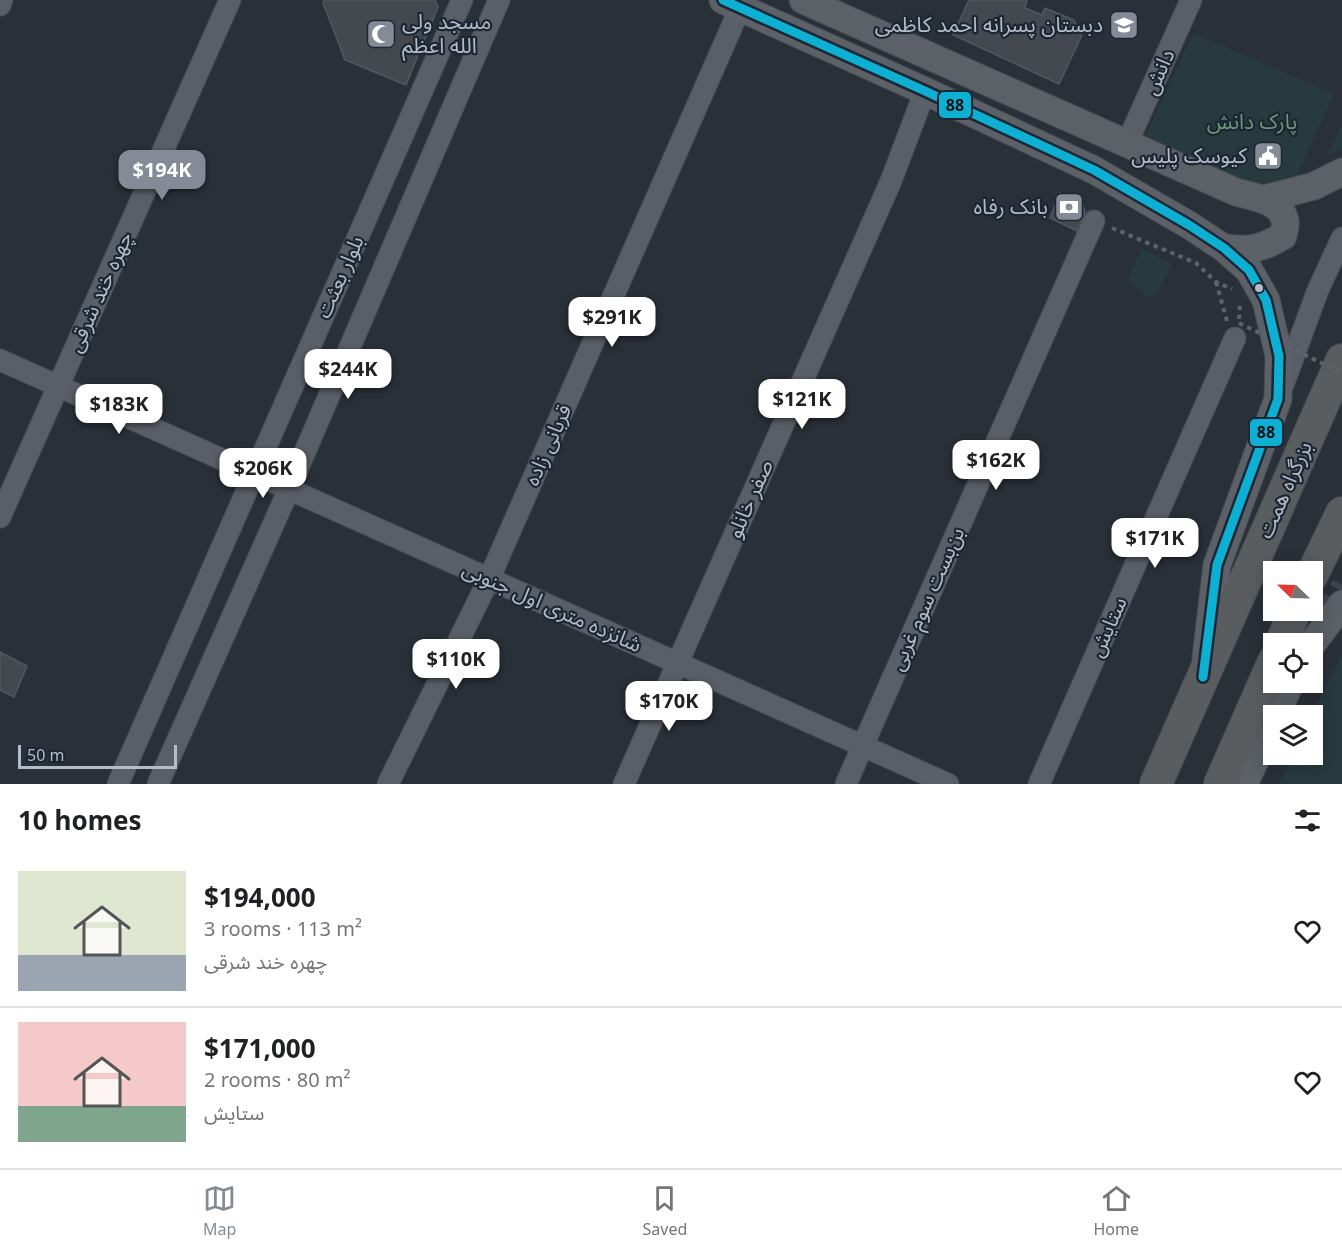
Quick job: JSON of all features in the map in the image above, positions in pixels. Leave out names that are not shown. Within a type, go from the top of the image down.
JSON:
[{"type":"highway","name":"بزرگراه همت","points":[[1156,784],[1342,360]]},
{"type":"highway","points":[[1319,561],[1342,513]]},
{"type":"highway","points":[[1220,784],[1263,686]]},
{"type":"main road","points":[[803,0],[1236,192],[1264,199],[1277,208],[1285,222],[1283,236],[1268,245],[1248,251],[1224,248]]},
{"type":"main road","points":[[732,4],[1094,170],[1189,225],[1224,248],[1249,270],[1266,300],[1279,356],[1278,399],[1217,565],[1203,677]]},
{"type":"main road","points":[[1264,199],[1314,186],[1342,172]]},
{"type":"main road","points":[[1320,633],[1342,604]]},
{"type":"main road","points":[[1244,784],[1263,743]]},
{"type":"street","points":[[0,5],[2,0]]},
{"type":"street","name":"چهره خند شرقی","points":[[0,517],[230,0]]},
{"type":"street","name":"بلوار بعثت","points":[[118,784],[462,0]]},
{"type":"street","name":"بلوار بعثت","points":[[158,784],[499,0]]},
{"type":"street","name":"دانش","points":[[1127,143],[1191,0]]},
{"type":"street","name":"قربانی زاده","points":[[388,784],[489,579],[700,101],[732,4]]},
{"type":"street","name":"صفر خانلو","points":[[624,784],[891,181],[926,91]]},
{"type":"street","name":"بن‌بست سوم غربی","points":[[846,784],[1094,220]]},
{"type":"street","points":[[1278,399],[1318,290],[1342,238]]},
{"type":"street","name":"ستایش","points":[[1039,784],[1237,330]]},
{"type":"street","name":"شانزده متری اول جنوبی","points":[[0,360],[948,784]]},
{"type":"path","points":[[1094,220],[1196,263],[1215,282],[1241,292],[1237,330]]},
{"type":"path","points":[[1215,282],[1227,323],[1237,330],[1342,373]]},
{"type":"green space","name":"پارک دانش","points":[[1193,33],[1334,94],[1293,185],[1272,187],[1251,184],[1146,135]]},
{"type":"green space","points":[[1342,125],[1342,148],[1327,156]]},
{"type":"green space","points":[[1142,248],[1172,264],[1158,293],[1147,297],[1128,279]]},
{"type":"green space","points":[[1342,655],[1342,784],[1279,784],[1288,765],[1323,765],[1323,705],[1316,705]]},
{"type":"building","name":"مسجد ولی الله اعظم","points":[[324,0],[435,0],[438,7],[406,85],[345,60],[323,3]]},
{"type":"building","points":[[969,0],[1027,0],[1025,8],[1042,15],[1045,8],[1074,20],[1077,27],[1076,32],[1082,35],[1059,84],[953,35]]},
{"type":"building","name":"بانک رفاه","points":[[1060,193],[1082,203],[1085,212],[1077,231],[1050,218]]},
{"type":"building","points":[[0,652],[27,666],[14,697],[0,690]]},
{"type":"tunnel","points":[[1324,617],[1342,585]]},
{"type":"transit line","name":"88","points":[[723,0],[1094,170],[1189,225],[1224,248],[1249,270],[1266,300],[1279,356],[1278,399],[1217,565],[1203,677]]},
{"type":"place","name":"دبستان پسرانه احمد کاظمی","points":[[1124,25]]},
{"type":"place","name":"مسجد ولی الله اعظم","points":[[381,34]]},
{"type":"place","name":"کیوسک پلیس","points":[[1268,156]]},
{"type":"place","name":"بانک رفاه","points":[[1069,207]]}]
